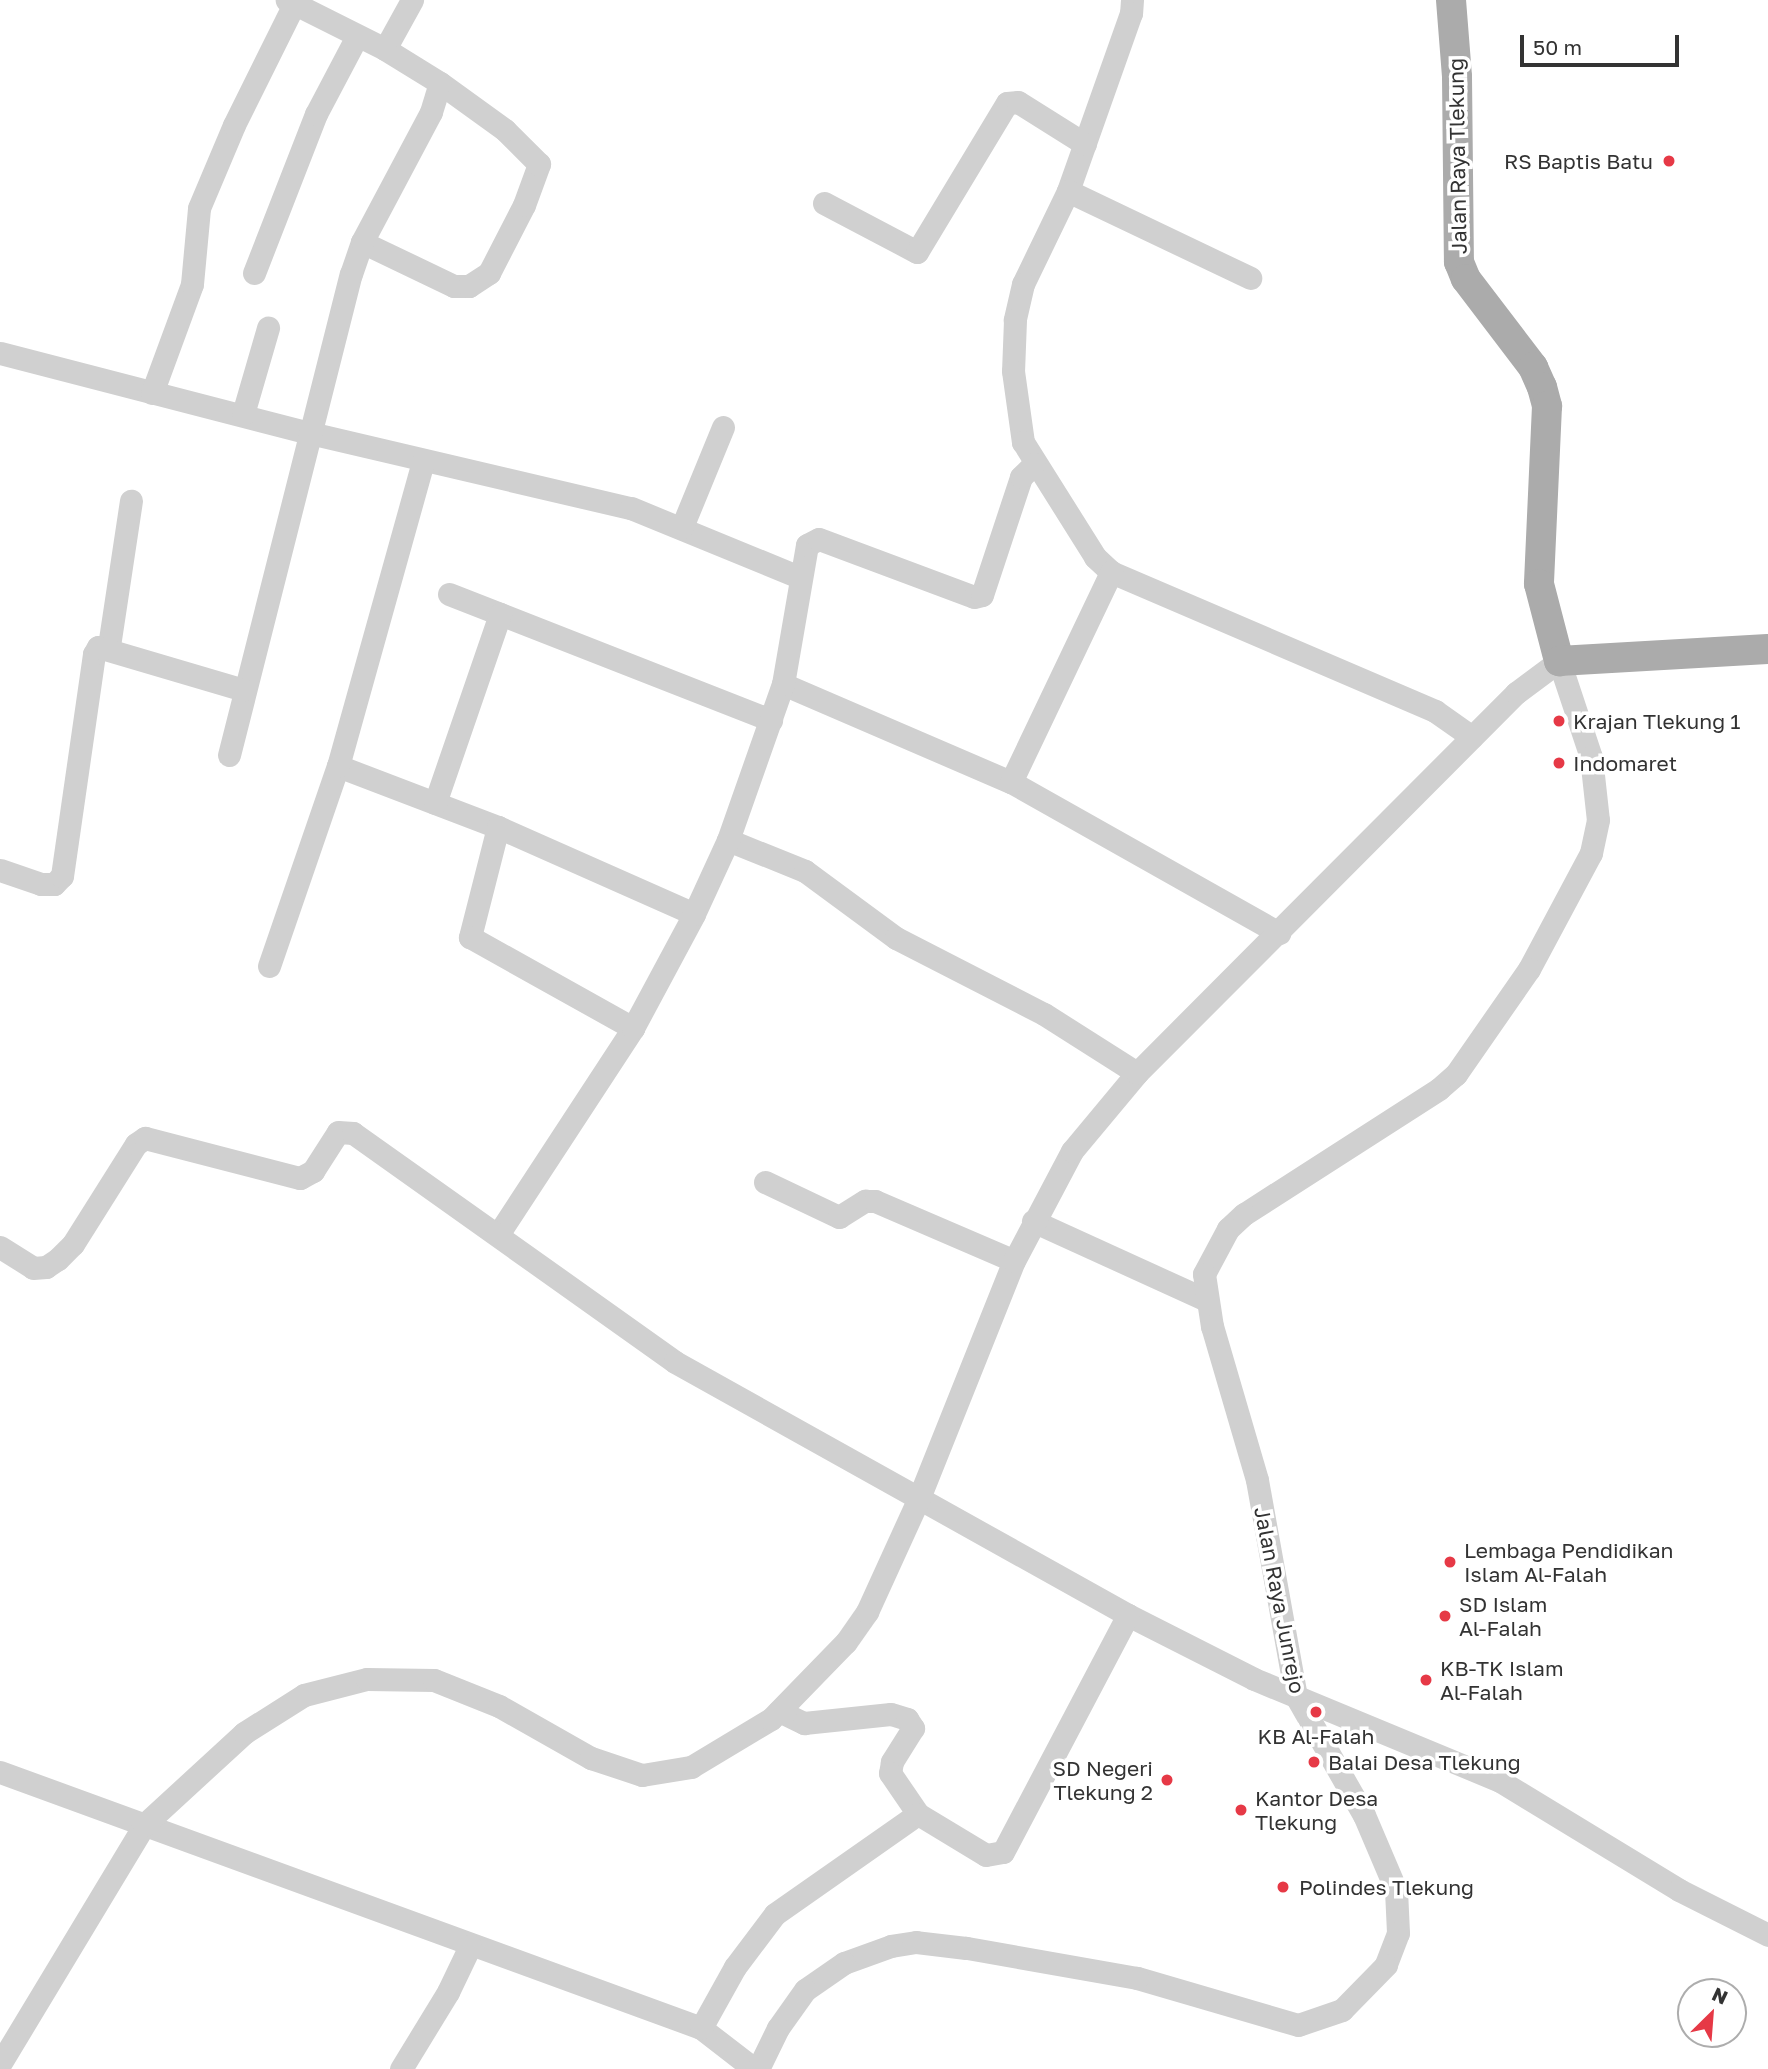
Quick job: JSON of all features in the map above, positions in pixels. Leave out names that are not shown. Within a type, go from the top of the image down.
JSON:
[{"type":"main road","name":"Jalan Raya Tlekung","points":[[1451,0],[1457,77],[1461,270],[1533,367],[1547,406],[1539,584],[1559,660]]},
{"type":"main road","points":[[1559,660],[1768,649]]},
{"type":"street","points":[[386,49],[412,0]]},
{"type":"street","points":[[1132,0],[1131,13],[1068,191],[1023,284],[1015,320],[1013,397],[1023,442],[1034,464],[1095,557],[1111,572],[1435,711],[1472,737]]},
{"type":"street","points":[[152,393],[192,284],[200,208],[234,125],[291,2],[356,38],[386,49],[440,83],[505,130],[539,164],[524,205],[489,273],[469,286],[454,286],[362,242]]},
{"type":"street","points":[[254,274],[316,114],[356,38]]},
{"type":"street","points":[[229,755],[310,433],[362,242],[431,112],[440,83]]},
{"type":"street","points":[[824,203],[917,252],[1007,103],[1017,102],[1085,144]]},
{"type":"street","points":[[1068,191],[1250,278]]},
{"type":"street","points":[[243,414],[268,327]]},
{"type":"street","points":[[0,353],[423,461],[631,508],[799,577]]},
{"type":"street","points":[[682,527],[723,427]]},
{"type":"street","points":[[269,966],[338,766],[423,461]]},
{"type":"street","points":[[499,1233],[633,1028],[694,914],[728,840],[783,684],[799,577],[807,545],[819,539],[974,597],[982,595],[1021,477],[1034,464]]},
{"type":"street","points":[[109,646],[131,501]]},
{"type":"street","points":[[1011,782],[1111,572]]},
{"type":"street","points":[[449,594],[771,720]]},
{"type":"street","points":[[435,803],[500,614]]},
{"type":"street","points":[[0,870],[41,884],[54,884],[62,876],[93,654],[98,647],[109,646],[244,690]]},
{"type":"street","points":[[6,2065],[144,1825],[264,1718],[336,1684],[401,1678],[434,1680],[461,1687],[591,1758],[642,1775],[691,1767],[744,1739],[779,1711],[846,1642],[867,1612],[919,1499],[1014,1261],[1072,1151],[1137,1073],[1516,693],[1559,660]]},
{"type":"street","name":"Jalan Raya Junrejo","points":[[756,2069],[778,2028],[814,1983],[869,1953],[916,1942],[1137,1978],[1282,2024],[1312,2022],[1342,2010],[1386,1965],[1398,1933],[1398,1905],[1386,1858],[1296,1696],[1257,1480],[1206,1300],[1204,1274],[1228,1229],[1439,1089],[1474,1054],[1529,969],[1591,853],[1598,820],[1597,789],[1586,739],[1559,660]]},
{"type":"street","points":[[783,684],[1011,782],[1279,933]]},
{"type":"street","points":[[338,766],[498,827],[694,914]]},
{"type":"street","points":[[498,827],[470,937],[633,1028]]},
{"type":"street","points":[[728,840],[805,871],[896,937],[1044,1014],[1137,1073]]},
{"type":"street","points":[[0,1247],[33,1268],[46,1267],[58,1259],[73,1244],[136,1144],[145,1138],[300,1178],[313,1171],[338,1132],[345,1130],[499,1233],[675,1362],[1128,1615],[1296,1696],[1500,1781],[1679,1890],[1768,1935]]},
{"type":"street","points":[[765,1182],[839,1217],[865,1201],[875,1201],[1014,1261]]},
{"type":"street","points":[[1033,1221],[1206,1300]]},
{"type":"street","points":[[779,1711],[804,1723],[891,1714],[907,1718],[913,1728],[891,1762],[890,1773],[918,1814],[986,1855],[1003,1852],[1128,1615]]},
{"type":"street","points":[[0,1772],[470,1946],[701,2028],[756,2069]]},
{"type":"street","points":[[701,2028],[735,1966],[775,1914],[918,1814]]},
{"type":"street","points":[[401,2069],[448,1992],[470,1946]]},
{"type":"place","name":"RS Baptis Batu","points":[[1669,161]]},
{"type":"place","name":"Krajan Tlekung 1","points":[[1559,721]]},
{"type":"place","name":"Indomaret","points":[[1559,763]]},
{"type":"place","name":"Lembaga Pendidikan Islam Al-Falah","points":[[1450,1562]]},
{"type":"place","name":"SD Islam Al-Falah","points":[[1445,1616]]},
{"type":"place","name":"KB-TK Islam Al-Falah","points":[[1426,1680]]},
{"type":"place","name":"KB Al-Falah","points":[[1316,1712]]},
{"type":"place","name":"Balai Desa Tlekung","points":[[1314,1762]]},
{"type":"place","name":"SD Negeri Tlekung 2","points":[[1167,1780]]},
{"type":"place","name":"Kantor Desa Tlekung","points":[[1241,1810]]},
{"type":"place","name":"Polindes Tlekung","points":[[1283,1887]]}]
